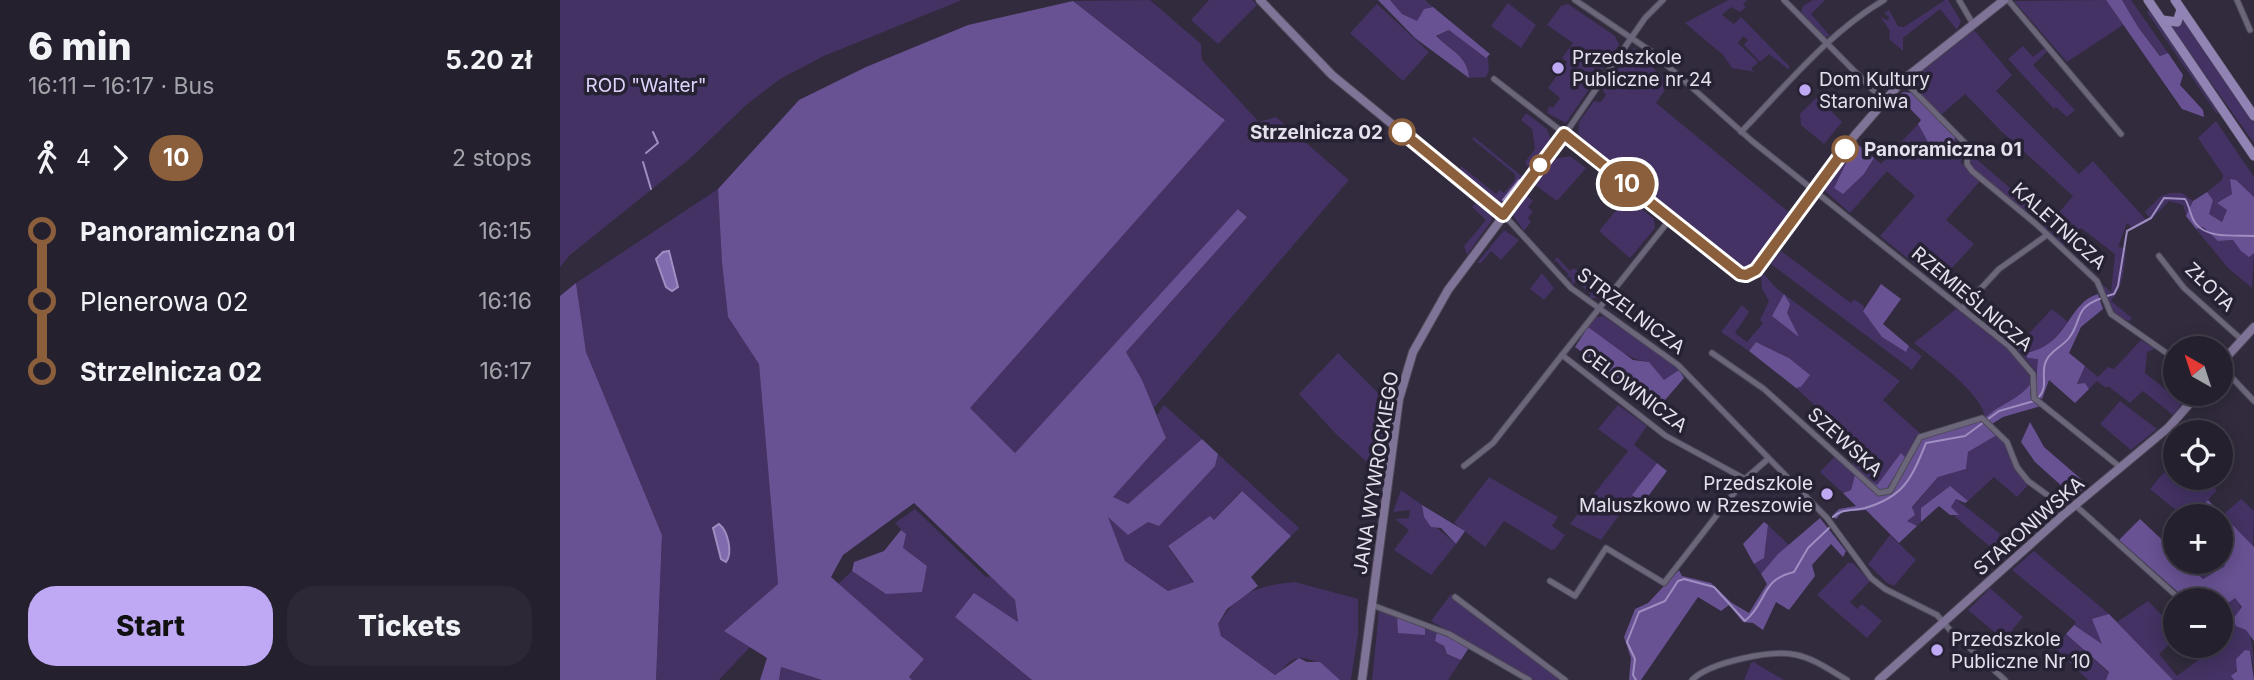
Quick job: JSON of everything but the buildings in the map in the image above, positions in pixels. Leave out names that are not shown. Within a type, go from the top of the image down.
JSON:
[{"type":"main road","points":[[2148,0],[2254,156]]},
{"type":"main road","points":[[2175,0],[2254,116]]},
{"type":"main road","points":[[2162,20],[2177,22],[2181,9]]},
{"type":"street","name":"STRZELNICZA","points":[[1260,0],[1332,75],[1503,215],[1564,282],[1597,308],[1669,356],[1827,518],[1871,578],[1885,589],[1937,615],[2005,680]]},
{"type":"street","name":"RZEMIEŚLNICZA","points":[[1575,0],[1652,52],[1741,132],[2009,346],[2031,370],[2035,380],[2036,399],[2120,467]]},
{"type":"street","points":[[1564,134],[1662,0]]},
{"type":"street","points":[[1784,0],[1884,101]]},
{"type":"street","points":[[1741,132],[1826,45],[1863,12],[1884,0]]},
{"type":"street","points":[[1959,0],[1973,24]]},
{"type":"street","points":[[1494,79],[1740,274],[1746,275],[1756,270],[1855,135],[1903,80],[2006,0],[2121,134]]},
{"type":"street","points":[[2237,0],[2250,30]]},
{"type":"street","name":"KALETNICZA","points":[[1903,80],[1968,146],[1967,164],[1972,171],[2047,234],[2097,281],[2113,316],[2163,351]]},
{"type":"street","name":"JANA WYWROCKIEGO","points":[[1362,680],[1399,399],[1410,362],[1436,308],[1564,134]]},
{"type":"street","points":[[1562,355],[1671,218]]},
{"type":"street","points":[[1962,309],[2000,268],[2047,234]]},
{"type":"street","name":"ZŁOTA","points":[[2159,256],[2184,288],[2241,339]]},
{"type":"street","points":[[2233,349],[2254,327]]},
{"type":"street","name":"SZEWSKA","points":[[1712,353],[1764,389],[1879,494],[1890,491],[1917,440],[1925,434],[1977,418],[1984,420],[2007,442],[2017,467],[2028,481],[2072,508]]},
{"type":"street","name":"CELOWNICZA","points":[[1464,466],[1493,443],[1562,355],[1667,436],[1745,479]]},
{"type":"street","points":[[2233,377],[2254,401]]},
{"type":"street","name":"STARONIWSKA","points":[[1879,680],[2072,508],[2169,427],[2187,406]]},
{"type":"street","points":[[1550,581],[1575,596],[1606,548],[1664,583],[1745,479],[1768,459]]},
{"type":"street","points":[[2072,508],[2167,588]]},
{"type":"street","points":[[1455,597],[1565,680]]},
{"type":"street","points":[[1372,605],[1449,634],[1529,680]]},
{"type":"street","points":[[1692,680],[1711,667],[1781,653],[1805,657],[1847,680]]},
{"type":"green space","name":"ROD \"Walter\"","points":[[560,0],[962,0],[824,56],[780,79],[745,106],[692,157],[570,255],[560,267]]},
{"type":"green space","points":[[1150,0],[1201,44],[1202,60],[1259,122],[1276,117],[1349,180],[1154,408],[1126,352],[1247,217],[1239,209],[1015,453],[970,408],[1222,117],[1073,1]]},
{"type":"green space","points":[[1209,0],[1252,0],[1257,5],[1218,44],[1191,20]]},
{"type":"green space","points":[[1390,0],[1425,0],[1433,7],[1424,9],[1417,22],[1402,14]]},
{"type":"green space","points":[[1728,0],[1747,0],[1743,4],[1746,7],[1740,12],[1731,7],[1722,15],[1734,24],[1741,17],[1790,67],[1788,69],[1769,54],[1760,62],[1744,45],[1748,40],[1743,36],[1738,43],[1758,62],[1751,69],[1755,72],[1732,68],[1723,55],[1685,23]]},
{"type":"green space","points":[[1813,0],[1825,0],[1811,14],[1830,36],[1824,37],[1801,13],[1803,6]]},
{"type":"green space","points":[[1948,0],[1961,21],[1957,30],[1940,9],[1903,38],[1903,51],[1889,39],[1890,31],[1880,16],[1886,20],[1890,18],[1884,13],[1889,10],[1898,26],[1904,27]]},
{"type":"green space","points":[[2106,0],[2123,25],[2067,62],[2014,1]]},
{"type":"green space","points":[[2122,0],[2131,0],[2168,53],[2161,56],[2138,27]]},
{"type":"green space","points":[[1508,3],[1536,25],[1521,48],[1491,26]]},
{"type":"green space","points":[[1377,4],[1429,52],[1403,81],[1350,33]]},
{"type":"green space","points":[[1568,4],[1615,36],[1619,45],[1566,123],[1547,113],[1549,106],[1553,108],[1560,98],[1548,88],[1567,62],[1562,58],[1573,43],[1547,25],[1561,6]]},
{"type":"green space","points":[[2149,10],[2218,112],[2217,114],[2147,12]]},
{"type":"green space","points":[[2184,21],[2254,123],[2254,143],[2171,27]]},
{"type":"green space","points":[[1449,30],[1488,57],[1489,70],[1486,77],[1469,78],[1462,59],[1436,37]]},
{"type":"green space","points":[[1974,30],[2012,75],[1996,91],[2079,174],[2093,161],[2148,222],[2133,229],[2127,223],[2118,247],[2126,248],[2124,269],[2119,289],[2111,301],[2132,318],[2130,321],[2114,312],[2102,284],[2111,292],[2115,254],[2081,228],[2063,246],[2040,224],[2048,215],[2054,218],[2073,196],[2001,131],[1965,94],[1941,115],[1912,85],[1910,81]]},
{"type":"green space","points":[[2023,46],[2033,57],[2043,49],[2049,50],[2033,65],[2075,110],[2067,117],[2056,107],[2054,109],[2008,59]]},
{"type":"green space","points":[[1634,48],[1644,53],[1642,58],[1662,76],[1666,72],[1673,78],[1656,103],[1790,213],[1751,267],[1740,268],[1578,135],[1579,122],[1594,101],[1601,102],[1606,95],[1602,89]]},
{"type":"green space","points":[[1817,97],[1842,122],[1824,144],[1801,125],[1800,114]]},
{"type":"green space","points":[[1526,113],[1547,129],[1551,141],[1529,169],[1525,162],[1535,149],[1532,129],[1521,120]]},
{"type":"green space","points":[[2216,121],[2254,177],[2254,197],[2246,190],[2233,187],[2232,194],[2218,203],[2228,210],[2222,222],[2208,214],[2213,200],[2207,192],[2222,180],[2223,175],[2198,138]]},
{"type":"green space","points":[[1918,124],[1928,142],[1941,151],[1955,139],[1964,149],[1961,163],[1980,181],[1946,220],[1974,244],[1938,283],[1880,236],[1915,196],[1887,171],[1850,213],[1824,190],[1847,156],[1846,166],[1834,188],[1864,174],[1874,158],[1881,164]]},
{"type":"green space","points":[[1474,137],[1524,178],[1505,203],[1498,203],[1460,170],[1461,166],[1496,194],[1500,190],[1504,193],[1515,180],[1515,174],[1472,139]]},
{"type":"green space","points":[[1570,156],[1586,168],[1557,201],[1535,185],[1555,159]]},
{"type":"green space","points":[[1974,157],[2018,195],[2023,192],[2033,201],[2026,212],[1974,170],[1970,160]]},
{"type":"green space","points":[[718,189],[728,317],[759,363],[778,584],[725,631],[750,647],[719,680],[656,680],[662,535],[586,352],[576,283]]},
{"type":"green space","points":[[2182,193],[2193,201],[2187,218],[2183,205],[2169,201],[2151,220],[2145,212],[2161,196]]},
{"type":"green space","points":[[1525,194],[1533,201],[1528,207],[1533,212],[1528,218],[1531,222],[1524,231],[1512,214]]},
{"type":"green space","points":[[1627,197],[1654,219],[1655,228],[1630,258],[1599,231]]},
{"type":"green space","points":[[1477,202],[1491,214],[1492,220],[1467,255],[1464,246],[1486,220],[1472,207]]},
{"type":"green space","points":[[2202,227],[2218,241],[2233,240],[2249,256],[2254,253],[2252,288],[2228,268],[2196,229]]},
{"type":"green space","points":[[1504,230],[1519,240],[1501,260],[1491,251],[1481,263],[1477,263]]},
{"type":"green space","points":[[1781,251],[1851,303],[1854,299],[1864,306],[1863,311],[1907,351],[1909,346],[1922,356],[1912,370],[1771,264]]},
{"type":"green space","points":[[1557,257],[1570,271],[1574,268],[1594,286],[1586,287],[1600,294],[1607,285],[1604,281],[1609,286],[1598,298],[1589,298],[1591,294],[1576,281],[1572,285],[1571,277],[1565,278],[1569,275],[1556,261],[1553,264]]},
{"type":"green space","points":[[1542,273],[1554,288],[1544,300],[1530,289]]},
{"type":"green space","points":[[1764,274],[1776,288],[1900,381],[1883,400],[1921,434],[1916,436],[1906,458],[1901,454],[1877,485],[1850,466],[1864,451],[1796,388],[1801,387],[1809,375],[1789,358],[1756,342],[1749,351],[1721,332],[1742,305],[1749,312],[1735,333],[1747,342],[1763,323],[1760,320],[1769,301],[1762,289],[1761,277]]},
{"type":"green space","points":[[1956,309],[2012,350],[2021,360],[2031,383],[2021,394],[1985,418],[1967,388],[1914,343]]},
{"type":"green space","points":[[2052,309],[2068,322],[2038,359],[2039,375],[2012,343],[2017,346]]},
{"type":"green space","points":[[1603,316],[1666,358],[1679,370],[1664,381],[1649,362],[1624,354],[1609,344],[1588,327],[1594,318]]},
{"type":"green space","points":[[2141,340],[2155,349],[2147,352],[2145,373],[2163,387],[2163,406],[2180,406],[2173,415],[2143,391],[2130,403],[2097,381],[2089,389],[2085,383],[2077,385],[2085,366],[2098,377],[2108,367],[2114,369]]},
{"type":"green space","points":[[1338,353],[1387,402],[1378,472],[1336,434],[1299,394]]},
{"type":"green space","points":[[2120,401],[2157,429],[2131,450],[2100,424]]},
{"type":"green space","points":[[1164,405],[1202,439],[1128,504],[1112,497],[1166,438],[1157,415]]},
{"type":"green space","points":[[1618,405],[1647,426],[1634,445],[1657,463],[1601,540],[1570,524],[1628,451],[1598,429]]},
{"type":"green space","points":[[1997,435],[2029,484],[2017,497],[1994,477],[1968,501],[1950,487],[1921,508],[1921,522],[1917,526],[1906,521],[1915,515],[1912,508],[1939,476],[1966,469],[1968,452]]},
{"type":"green space","points":[[1218,454],[1299,528],[1291,536],[1241,491],[1214,520],[1210,517],[1168,547],[1194,583],[1168,591],[1125,561],[1107,515],[1215,466]]},
{"type":"green space","points":[[1835,456],[1855,475],[1851,490],[1843,493],[1820,472]]},
{"type":"green space","points":[[2163,473],[2163,490],[2217,490],[2204,504],[2168,504],[2150,489]]},
{"type":"green space","points":[[1489,477],[1558,517],[1552,526],[1565,535],[1555,549],[1551,550],[1504,521],[1485,547],[1454,523]]},
{"type":"green space","points":[[1401,490],[1422,505],[1424,517],[1456,544],[1431,575],[1394,550],[1409,530],[1395,519],[1409,518],[1410,510],[1393,512]]},
{"type":"green space","points":[[1956,499],[2000,534],[1994,550],[1954,516],[1958,515],[1951,507]]},
{"type":"green space","points":[[2241,499],[2254,511],[2253,549],[2233,526],[2233,506]]},
{"type":"green space","points":[[915,509],[986,577],[992,576],[1015,600],[1018,623],[974,596],[955,617],[1032,680],[912,680],[909,678],[924,659],[838,584],[852,571],[886,594],[905,534],[895,523]]},
{"type":"green space","points":[[1768,525],[1789,545],[1761,574],[1754,564],[1764,557]]},
{"type":"green space","points":[[1890,535],[1916,560],[1894,586],[1886,582],[1868,564]]},
{"type":"green space","points":[[2034,551],[2109,614],[2093,620],[2103,645],[2074,625],[2076,622],[2012,570]]},
{"type":"green space","points":[[1848,563],[1853,563],[1870,581],[1850,602],[1857,609],[1862,604],[1882,621],[1867,638],[1817,595]]},
{"type":"green space","points":[[2198,574],[2211,574],[2203,579]]},
{"type":"green space","points":[[1295,582],[1358,599],[1358,634],[1351,680],[1340,680],[1306,658],[1293,660],[1275,675],[1221,636],[1218,625],[1242,597],[1270,585]]},
{"type":"green space","points":[[1990,588],[2023,617],[2004,640],[1968,610]]},
{"type":"green space","points":[[1451,594],[1462,606],[1562,680],[1534,680],[1431,621]]},
{"type":"green space","points":[[2233,599],[2243,610],[2254,667],[2250,651],[2232,676],[2234,680],[2173,680],[2117,622],[2148,601],[2163,617],[2163,650],[2159,654],[2177,676],[2201,658],[2233,658]]},
{"type":"green space","points":[[1379,610],[1393,613],[1425,635],[1425,627],[1437,632],[1447,654],[1461,660],[1448,680],[1372,680]]},
{"type":"green space","points":[[2066,634],[2109,673],[2106,680],[2088,680],[2054,648]]},
{"type":"green space","points":[[1756,661],[1755,663],[1784,680],[1744,680],[1751,663]]},
{"type":"green space","points":[[781,667],[822,680],[779,680]]},
{"type":"shaded area","points":[[1378,0],[1390,0],[1402,14],[1417,21],[1424,9],[1433,7],[1490,54],[1486,58],[1449,30],[1436,36],[1462,59],[1469,78],[1415,38]]},
{"type":"shaded area","points":[[2106,0],[2122,0],[2160,56],[2168,53],[2183,75],[2180,85],[2203,110],[2204,117],[2182,109]]},
{"type":"shaded area","points":[[1073,1],[1225,120],[970,408],[1015,453],[1238,209],[1247,217],[1126,352],[1142,380],[1166,438],[1113,497],[1128,504],[1202,439],[1218,454],[1215,466],[1159,526],[1148,522],[1128,535],[1108,517],[1125,561],[1168,591],[1194,582],[1168,546],[1210,516],[1214,520],[1242,491],[1291,536],[1251,577],[1258,586],[1227,609],[1218,624],[1221,636],[1275,675],[1299,658],[1307,662],[1320,662],[1340,680],[1032,680],[955,617],[974,593],[1018,622],[1015,600],[914,503],[843,555],[831,577],[924,659],[909,677],[912,680],[822,680],[781,667],[779,680],[760,680],[767,658],[724,631],[778,584],[759,364],[728,317],[718,189],[799,100],[866,67],[968,25]]},
{"type":"shaded area","points":[[1903,92],[1913,93],[1954,136],[1955,139],[1942,151],[1928,142],[1918,124],[1921,120],[1898,96]]},
{"type":"shaded area","points":[[1856,143],[1874,158],[1864,174],[1843,194],[1834,188]]},
{"type":"shaded area","points":[[2230,179],[2236,180],[2254,197],[2254,253],[2249,257],[2233,240],[2218,241],[2203,227],[2196,229],[2186,216],[2193,201],[2207,192],[2213,200],[2209,214],[2222,222],[2227,210],[2217,203],[2232,194]]},
{"type":"shaded area","points":[[669,251],[678,287],[672,291],[666,287],[656,259],[663,252]]},
{"type":"shaded area","points":[[576,283],[586,352],[662,535],[656,680],[560,680],[560,296]]},
{"type":"shaded area","points":[[1881,284],[1901,299],[1883,324],[1909,346],[1906,352],[1882,337],[1863,311]]},
{"type":"shaded area","points":[[1784,294],[1790,304],[1787,313],[1799,337],[1772,316]]},
{"type":"shaded area","points":[[2098,294],[2103,309],[2081,327],[2069,353],[2085,366],[2077,384],[2085,383],[2089,389],[2075,403],[2049,380],[2042,399],[2035,396],[2038,359],[2028,358],[2025,353],[2051,342],[2080,306]]},
{"type":"shaded area","points":[[1588,327],[1633,360],[1649,362],[1664,380],[1679,370],[1684,378],[1659,407],[1643,395],[1646,387],[1630,375],[1622,381],[1575,347]]},
{"type":"shaded area","points":[[1756,342],[1789,358],[1810,375],[1801,387],[1796,388],[1749,351]]},
{"type":"shaded area","points":[[2031,383],[2030,396],[2041,406],[2003,417],[1992,424],[1985,418],[2021,394]]},
{"type":"shaded area","points":[[1981,420],[1997,435],[1968,452],[1966,469],[1938,477],[1912,507],[1915,515],[1907,521],[1917,526],[1899,543],[1866,510],[1842,512],[1836,519],[1832,516],[1839,509],[1856,506],[1843,493],[1851,490],[1855,475],[1881,495],[1892,492],[1921,440]]},
{"type":"shaded area","points":[[2030,422],[2044,447],[2088,485],[2074,497],[2035,462],[2021,442]]},
{"type":"shaded area","points":[[1901,453],[1906,458],[1886,490],[1879,490],[1863,476],[1877,485]]},
{"type":"shaded area","points":[[1657,463],[1667,471],[1643,503],[1632,495]]},
{"type":"shaded area","points":[[1950,486],[1968,501],[1965,503],[1956,499],[1951,507],[1959,515],[1950,515],[1939,506],[1921,522],[1921,508]]},
{"type":"shaded area","points":[[1422,505],[1465,531],[1456,544],[1441,528],[1431,527],[1424,517]]},
{"type":"shaded area","points":[[1820,518],[1846,551],[1843,557],[1831,544],[1812,565],[1815,576],[1789,610],[1776,602],[1763,630],[1753,623],[1743,622],[1729,605],[1721,611],[1698,597],[1641,680],[1629,680],[1631,658],[1624,637],[1635,609],[1648,603],[1679,570],[1682,576],[1711,583],[1732,603],[1749,613],[1767,584],[1761,574],[1778,554]]},
{"type":"shaded area","points":[[2140,519],[2163,541],[2163,574],[2198,574],[2203,579],[2211,574],[2233,574],[2233,526],[2254,547],[2254,641],[2246,630],[2236,626],[2233,619],[2242,607],[2235,598],[2233,599],[2233,588],[2173,588],[2119,540]]},
{"type":"shaded area","points":[[1764,522],[1768,525],[1764,558],[1754,564],[1743,544]]},
{"type":"shaded area","points":[[719,524],[728,542],[726,562],[721,559],[713,528]]},
{"type":"shaded area","points":[[901,530],[906,534],[903,548],[927,566],[922,592],[886,594],[852,571],[854,562],[884,551]]},
{"type":"shaded area","points":[[2109,614],[2173,680],[2106,680],[2109,672],[2066,634],[2074,625],[2102,644],[2092,619]]},
{"type":"shaded area","points":[[1397,616],[1425,627],[1425,635],[1398,633]]},
{"type":"shaded area","points":[[1437,632],[1470,646],[1461,660],[1447,654],[1444,646],[1435,641]]},
{"type":"shaded area","points":[[2245,650],[2250,651],[2254,680],[2234,680],[2231,676],[2237,671],[2236,659]]},
{"type":"waterway","points":[[646,153],[658,143],[653,132]]},
{"type":"waterway","points":[[643,162],[651,189]]},
{"type":"waterway","points":[[1503,200],[1519,180]]},
{"type":"waterway","points":[[2107,296],[2114,294],[2118,286],[2127,231],[2151,218],[2164,198],[2185,199],[2194,221],[2208,232],[2254,236]]},
{"type":"waterway","points":[[2039,397],[2048,358],[2069,338],[2083,310],[2102,298]]},
{"type":"waterway","points":[[1833,517],[1844,511],[1878,504],[1897,492],[1910,477],[1926,443],[1965,436],[1999,411],[2034,401]]},
{"type":"waterway","points":[[1636,680],[1633,675],[1635,659],[1627,642],[1639,612],[1665,601],[1678,581],[1684,579],[1714,587],[1745,621],[1775,580],[1794,572],[1808,548],[1829,528]]},
{"type":"bus line","name":"10","points":[[1402,132],[1503,215],[1564,134],[1740,274],[1746,275],[1756,270],[1845,149]]},
{"type":"place","name":"Przedszkole Publiczne nr 24","points":[[1558,68]]},
{"type":"place","name":"Dom Kultury Staroniwa","points":[[1805,90]]},
{"type":"place","name":"Strzelnicza 02","points":[[1402,132]]},
{"type":"place","name":"Panoramiczna 01","points":[[1845,149]]},
{"type":"place","name":"Przedszkole Maluszkowo w Rzeszowie","points":[[1827,494]]},
{"type":"place","name":"Przedszkole Publiczne Nr 10","points":[[1937,650]]}]
